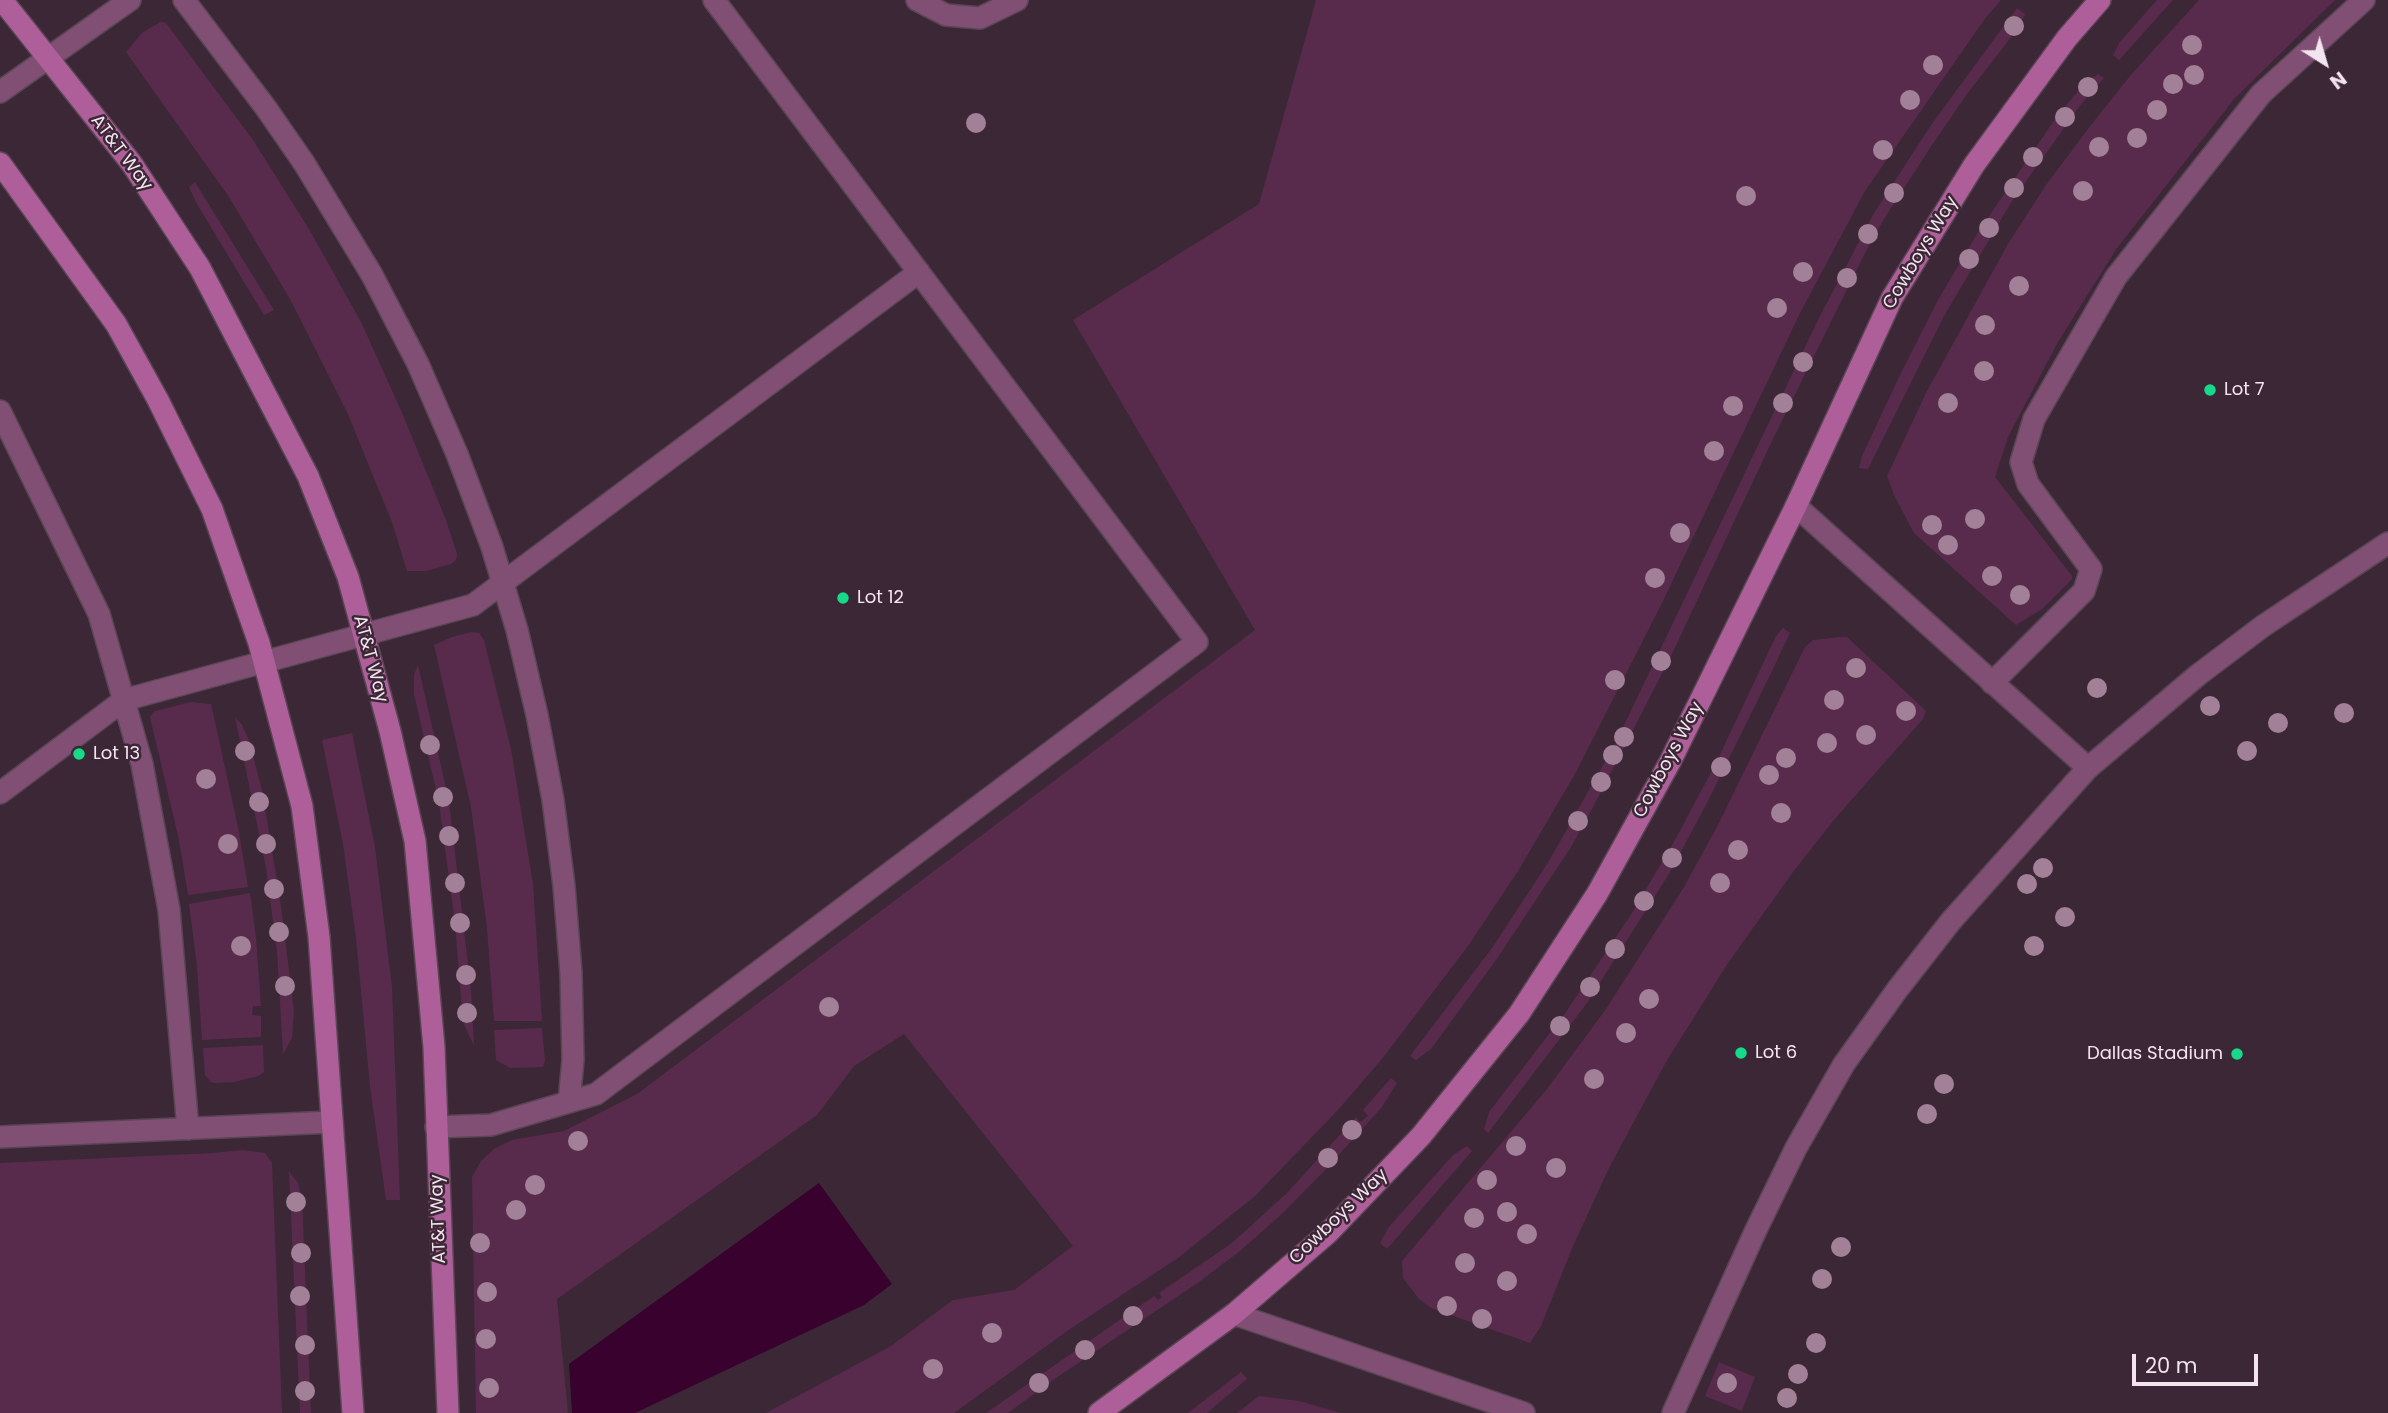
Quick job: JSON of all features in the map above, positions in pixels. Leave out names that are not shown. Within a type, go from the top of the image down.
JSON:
[{"type":"main road","name":"AT&T Way","points":[[2,0],[132,164],[200,268],[308,476],[348,577],[390,731],[415,841],[434,1047],[448,1413]]},
{"type":"main road","name":"Cowboys Way","points":[[1099,1413],[1234,1314],[1328,1233],[1421,1136],[1519,1014],[1597,894],[1670,762],[1796,506],[1892,298],[1974,165],[2067,38],[2100,0]]},
{"type":"main road","points":[[0,163],[116,324],[158,400],[212,509],[259,643],[302,806],[319,937],[354,1413]]},
{"type":"lane","points":[[0,92],[130,0]]},
{"type":"lane","points":[[184,0],[304,163],[372,275],[418,364],[457,454],[492,547],[517,631],[553,800],[571,973],[573,1060],[569,1102]]},
{"type":"lane","points":[[436,1127],[491,1125],[596,1094],[1197,642],[714,0]]},
{"type":"lane","points":[[917,0],[946,15],[980,18],[1017,0]]},
{"type":"lane","points":[[1992,683],[2084,591],[2091,569],[2028,485],[2021,462],[2035,419],[2116,277],[2261,94],[2364,0]]},
{"type":"lane","points":[[0,793],[124,701],[473,605],[919,272]]},
{"type":"lane","points":[[0,411],[99,614],[142,764],[169,909],[188,1129]]},
{"type":"lane","points":[[1796,506],[2088,768]]},
{"type":"lane","points":[[1672,1413],[1796,1148],[1844,1064],[1951,921],[2088,768],[2198,675],[2263,625],[2388,543]]},
{"type":"lane","points":[[0,1137],[332,1122]]},
{"type":"lane","points":[[1234,1314],[1524,1413]]},
{"type":"shaded area","points":[[1316,0],[2001,0],[1984,20],[1865,191],[1800,313],[1662,603],[1575,774],[1518,871],[1468,946],[1382,1059],[1337,1111],[1255,1196],[1178,1258],[1070,1329],[954,1413],[766,1413],[891,1346],[953,1300],[1014,1290],[1073,1246],[904,1034],[854,1066],[817,1115],[557,1299],[568,1413],[476,1413],[472,1177],[481,1161],[494,1149],[512,1140],[564,1131],[637,1094],[1255,630],[1073,320],[1259,204]]},
{"type":"shaded area","points":[[2157,0],[2173,0],[2119,60],[2113,55],[2120,42]]},
{"type":"shaded area","points":[[2199,0],[2335,0],[2235,98],[2117,248],[2058,342],[2008,437],[1995,477],[2072,576],[2042,609],[2016,625],[1914,533],[1887,476],[1927,391],[2008,244],[2046,185],[2130,76]]},
{"type":"shaded area","points":[[2017,8],[2025,14],[2019,27],[1967,94],[1930,148],[1864,255],[1771,443],[1670,658],[1571,847],[1496,960],[1431,1049],[1416,1060],[1410,1056],[1492,948],[1549,861],[1615,744],[1818,320],[1874,213],[1931,125]]},
{"type":"shaded area","points":[[160,22],[166,23],[253,140],[309,229],[361,322],[446,520],[457,554],[456,560],[451,564],[426,571],[407,571],[392,522],[347,412],[290,299],[229,197],[126,52],[142,33]]},
{"type":"shaded area","points":[[2098,74],[2104,78],[2079,107],[2012,201],[1944,316],[1868,469],[1859,468],[1862,456],[1901,373],[1938,300],[1977,234],[2055,119],[2083,85]]},
{"type":"shaded area","points":[[195,182],[274,310],[264,315],[197,204],[189,187]]},
{"type":"shaded area","points":[[1783,628],[1790,633],[1669,874],[1587,1003],[1488,1133],[1484,1129],[1489,1112],[1566,1012],[1630,916],[1675,840],[1716,763],[1776,636]]},
{"type":"shaded area","points":[[472,632],[479,633],[484,640],[511,749],[533,884],[542,1021],[494,1021],[487,928],[471,807],[434,645]]},
{"type":"shaded area","points":[[1847,637],[1926,711],[1923,719],[1833,821],[1728,963],[1666,1062],[1609,1168],[1573,1246],[1541,1326],[1530,1343],[1431,1308],[1419,1299],[1403,1278],[1402,1261],[1547,1089],[1606,1009],[1684,887],[1718,825],[1805,647],[1813,640]]},
{"type":"shaded area","points":[[418,665],[449,801],[471,990],[474,1046],[463,1022],[455,923],[439,803],[414,694],[414,675]]},
{"type":"shaded area","points":[[191,702],[211,704],[248,887],[188,895],[179,840],[150,717],[155,711]]},
{"type":"shaded area","points":[[235,717],[248,738],[262,790],[280,899],[294,1010],[292,1038],[283,1054],[277,952],[266,868]]},
{"type":"shaded area","points":[[352,733],[375,847],[392,987],[400,1200],[386,1200],[370,1086],[356,938],[343,844],[322,740]]},
{"type":"shaded area","points":[[250,893],[261,1006],[253,1006],[252,1015],[261,1016],[261,1037],[202,1040],[189,904]]},
{"type":"shaded area","points":[[542,1028],[545,1061],[543,1067],[510,1068],[496,1060],[494,1030]]},
{"type":"shaded area","points":[[263,1045],[264,1072],[258,1076],[216,1083],[211,1082],[205,1075],[203,1048]]},
{"type":"shaded area","points":[[1391,1078],[1397,1083],[1382,1107],[1283,1213],[1240,1251],[1008,1413],[986,1413],[1154,1296],[1158,1300],[1162,1297],[1159,1293],[1232,1243],[1287,1193],[1356,1117],[1360,1122],[1368,1116],[1363,1110]]},
{"type":"shaded area","points":[[1467,1146],[1472,1151],[1387,1249],[1380,1243],[1389,1227],[1453,1155]]},
{"type":"shaded area","points":[[243,1150],[265,1153],[272,1163],[282,1413],[0,1413],[0,1163]]},
{"type":"shaded area","points":[[289,1171],[298,1183],[302,1199],[311,1413],[300,1413]]},
{"type":"shaded area","points":[[819,1183],[892,1284],[864,1305],[635,1413],[572,1413],[569,1364]]},
{"type":"shaded area","points":[[1719,1362],[1755,1377],[1742,1411],[1705,1396]]},
{"type":"shaded area","points":[[1241,1372],[1247,1379],[1207,1413],[1188,1413]]},
{"type":"shaded area","points":[[1259,1396],[1299,1401],[1341,1413],[1237,1413]]},
{"type":"place","name":"Lot 7","points":[[2210,390]]},
{"type":"place","name":"Lot 12","points":[[843,598]]},
{"type":"place","name":"Lot 13","points":[[79,754]]},
{"type":"place","name":"Lot 6","points":[[1741,1053]]},
{"type":"place","name":"Dallas Stadium","points":[[2237,1054]]}]
